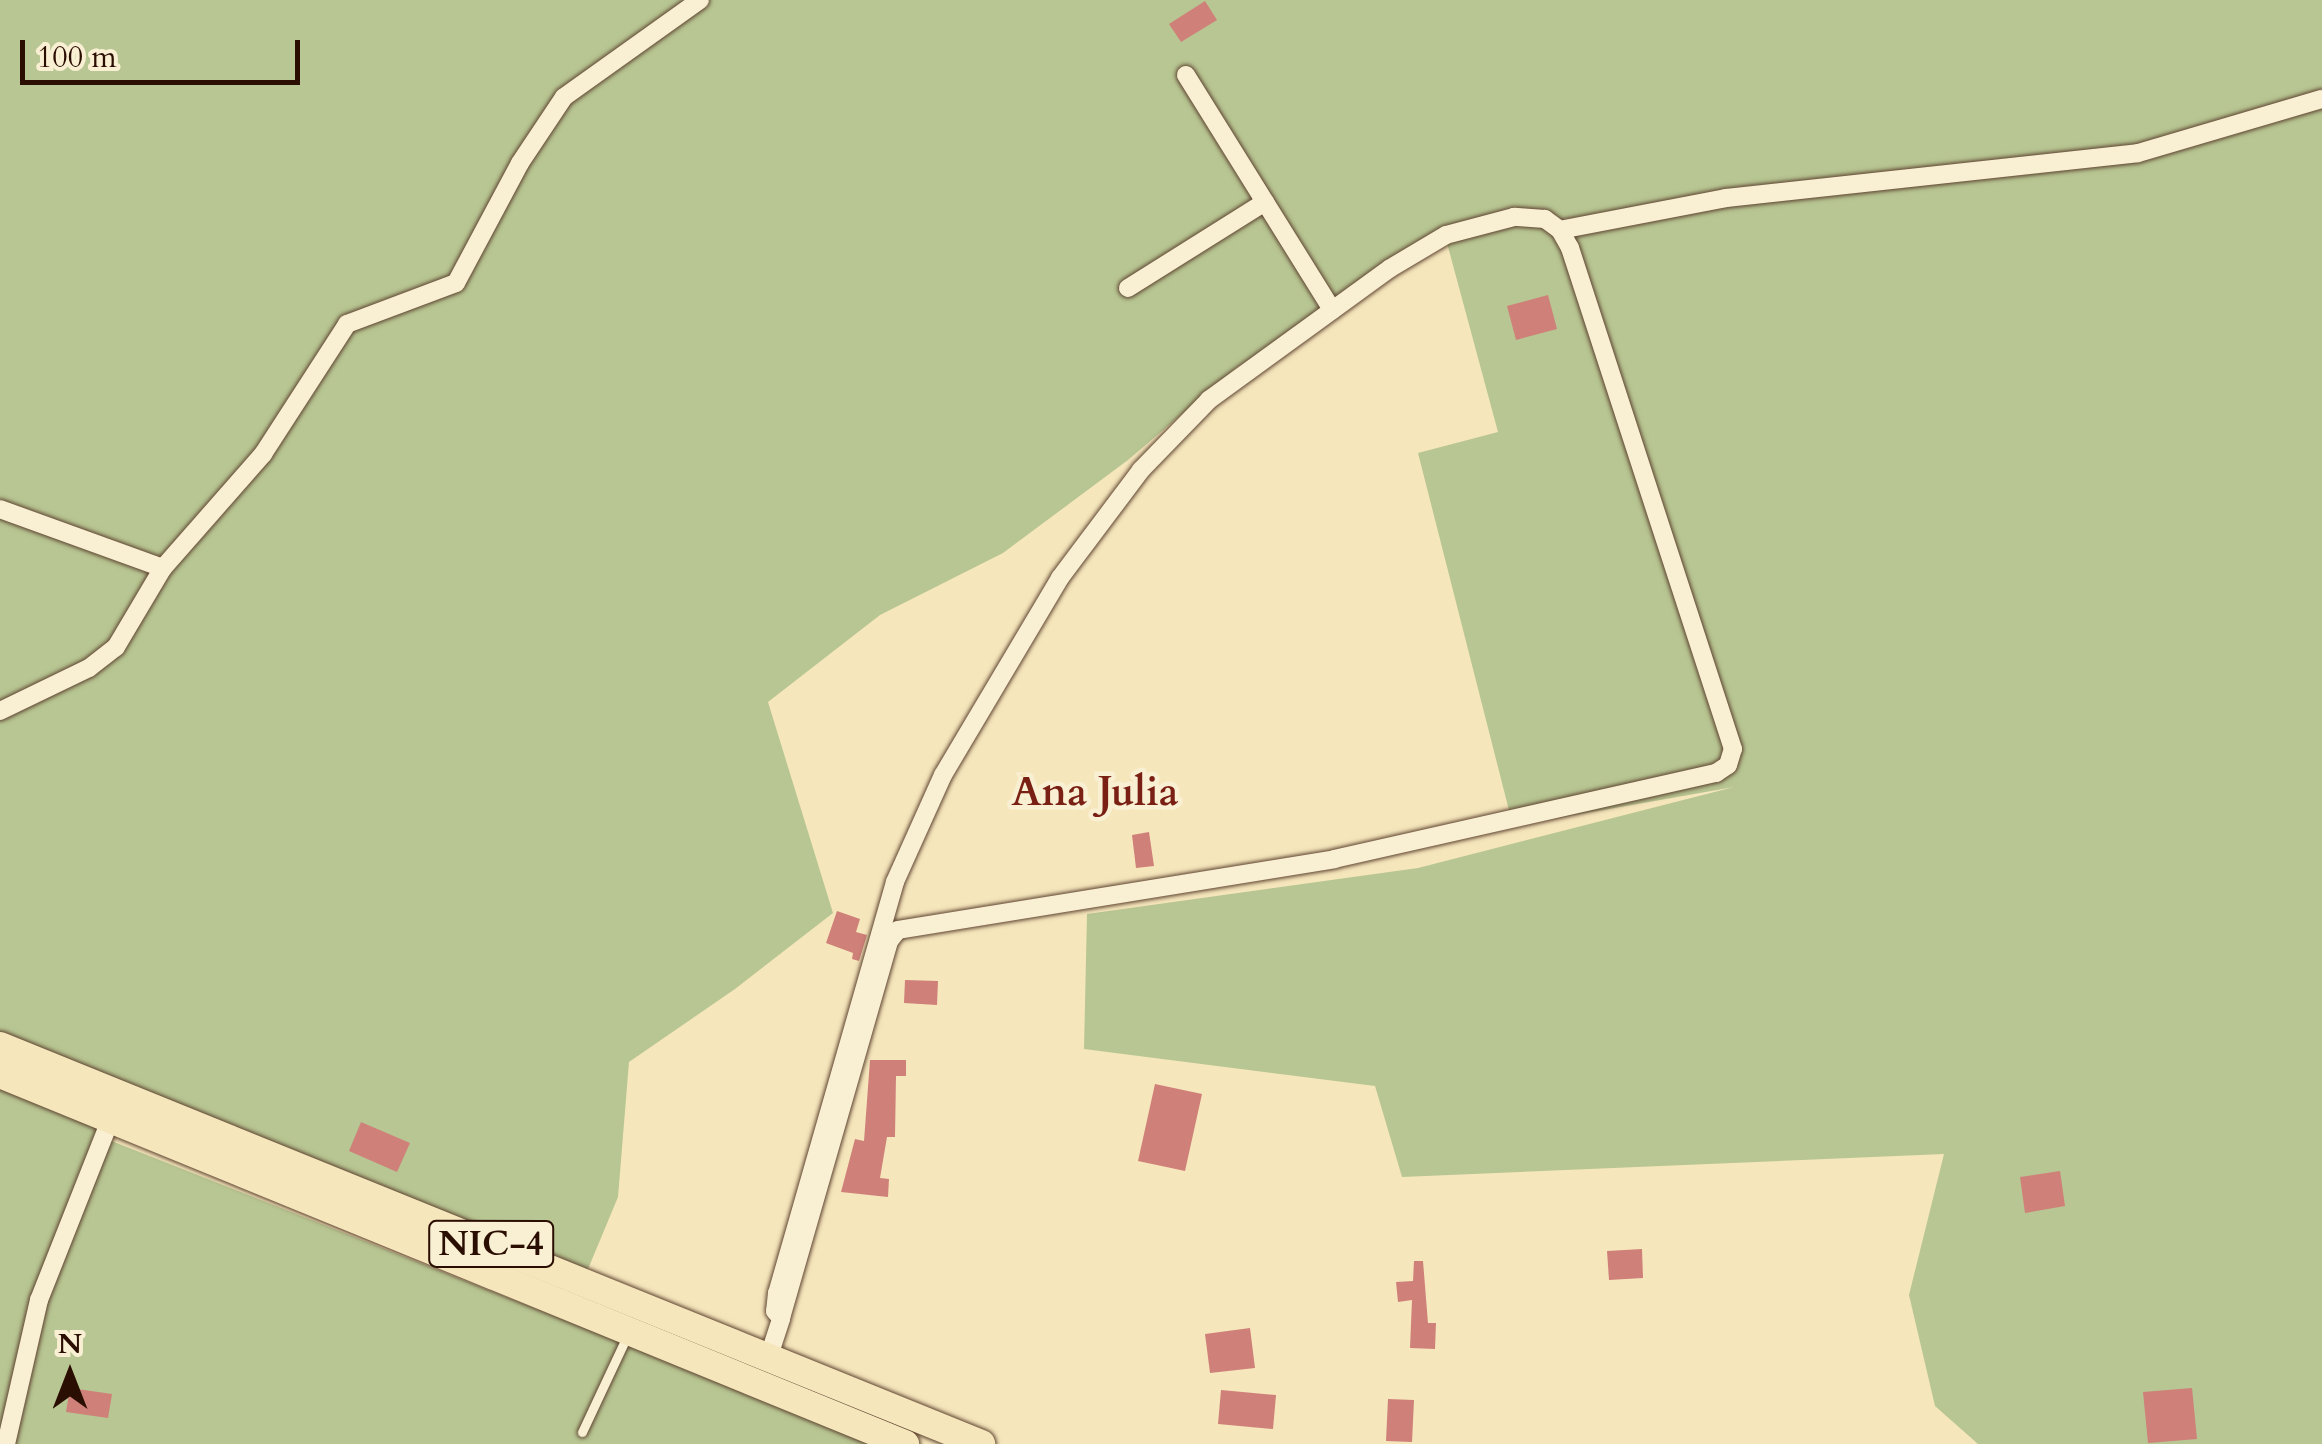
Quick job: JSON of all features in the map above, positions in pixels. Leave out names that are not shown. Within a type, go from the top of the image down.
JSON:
[{"type":"highway","name":"NIC-4","points":[[0,1046],[981,1444]]},
{"type":"highway","name":"NIC-4","points":[[0,1074],[905,1444]]},
{"type":"street","points":[[0,711],[89,668],[116,647],[164,568],[264,454],[347,324],[456,283],[520,163],[564,97],[700,0]]},
{"type":"street","points":[[1186,75],[1332,310]]},
{"type":"street","points":[[1560,230],[1726,198],[2138,153],[2322,99]]},
{"type":"street","points":[[1128,288],[1265,202]]},
{"type":"street","points":[[769,1356],[781,1318],[889,941],[898,930],[1334,859],[1716,773],[1728,765],[1733,749],[1570,248],[1560,230],[1545,219],[1527,215],[1446,236],[1332,310],[1208,400],[1141,470],[1060,578],[943,775],[894,882],[777,1293],[775,1311],[781,1318]]},
{"type":"street","points":[[0,509],[164,568]]},
{"type":"street","points":[[6,1444],[38,1300],[110,1121]]},
{"type":"lane","points":[[582,1432],[630,1331]]},
{"type":"green space","points":[[0,0],[2322,0],[2322,1444],[1978,1444],[1935,1406],[1909,1295],[1944,1154],[1402,1177],[1375,1086],[1084,1049],[1087,914],[1418,868],[1734,787],[1513,826],[1418,453],[1498,432],[1447,243],[1237,367],[1128,460],[1003,553],[880,615],[768,702],[833,913],[735,989],[629,1062],[618,1197],[583,1281],[0,1046]]},
{"type":"green space","points":[[0,1074],[110,1121],[104,1138],[878,1444],[0,1444]]},
{"type":"building","points":[[1205,1],[1217,20],[1181,42],[1169,24]]},
{"type":"building","points":[[1548,295],[1557,329],[1516,340],[1507,306]]},
{"type":"building","points":[[1149,832],[1154,866],[1136,868],[1132,835]]},
{"type":"building","points":[[837,911],[860,919],[856,932],[867,935],[859,961],[852,959],[853,953],[826,943]]},
{"type":"building","points":[[905,980],[938,981],[937,1005],[904,1003]]},
{"type":"building","points":[[870,1060],[906,1060],[906,1076],[896,1076],[895,1137],[887,1137],[880,1178],[889,1179],[888,1197],[841,1192],[855,1139],[864,1141]]},
{"type":"building","points":[[1155,1084],[1202,1094],[1185,1171],[1138,1161]]},
{"type":"building","points":[[361,1122],[410,1143],[397,1172],[349,1151]]},
{"type":"building","points":[[2060,1171],[2065,1206],[2025,1213],[2020,1177]]},
{"type":"building","points":[[1642,1249],[1643,1278],[1609,1280],[1607,1251]]},
{"type":"building","points":[[1414,1261],[1423,1261],[1428,1323],[1436,1323],[1435,1349],[1410,1348],[1412,1300],[1398,1302],[1396,1282],[1413,1281]]},
{"type":"building","points":[[1250,1328],[1255,1368],[1210,1373],[1205,1334]]},
{"type":"building","points":[[70,1388],[112,1394],[108,1418],[66,1412]]},
{"type":"building","points":[[2192,1388],[2197,1439],[2148,1443],[2143,1392]]},
{"type":"building","points":[[1221,1390],[1276,1395],[1273,1429],[1218,1424]]},
{"type":"building","points":[[1388,1399],[1414,1400],[1412,1442],[1386,1441]]},
{"type":"district","name":"Ana Julia","points":[[1095,793]]}]
